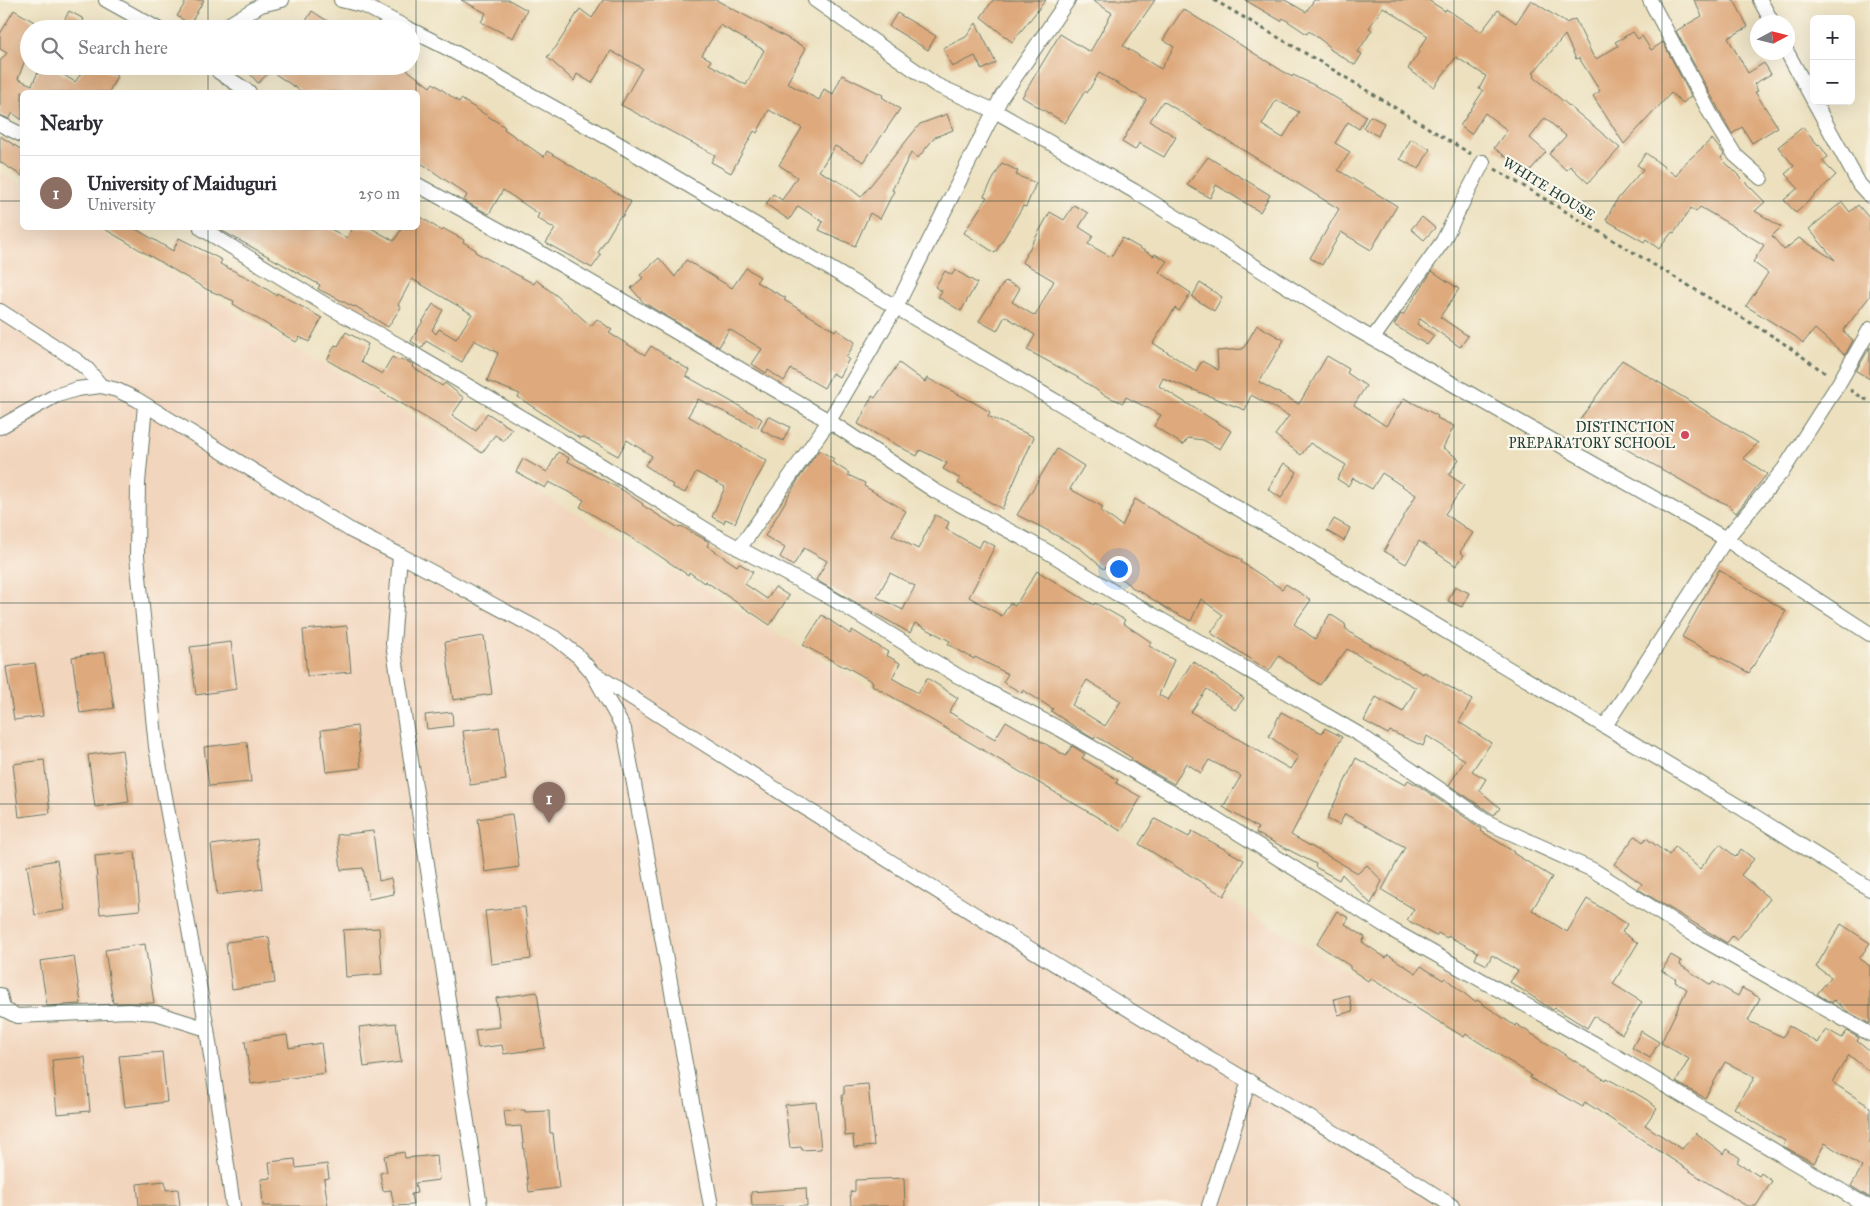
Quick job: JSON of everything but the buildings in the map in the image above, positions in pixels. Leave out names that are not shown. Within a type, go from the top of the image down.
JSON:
[{"type":"street","points":[[106,0],[142,20]]},
{"type":"street","points":[[236,20],[263,3],[282,0]]},
{"type":"street","points":[[341,0],[365,6],[392,20]]},
{"type":"street","points":[[815,0],[936,85],[995,111],[1134,192],[1354,328],[1726,539],[1870,634]]},
{"type":"street","points":[[738,548],[829,420],[896,307],[1002,96],[1068,0]]},
{"type":"street","points":[[1650,0],[1717,126],[1736,155],[1761,178]]},
{"type":"street","points":[[1760,0],[1768,15]]},
{"type":"street","points":[[420,34],[610,138],[1392,599],[1743,809],[1870,889]]},
{"type":"street","points":[[1791,60],[1859,184],[1870,196]]},
{"type":"street","points":[[224,75],[246,90]]},
{"type":"street","points":[[0,124],[20,134]]},
{"type":"street","points":[[1373,338],[1443,241],[1484,162]]},
{"type":"street","points":[[420,186],[539,252],[829,420],[935,491],[1043,549],[1360,735],[1491,824],[1593,870],[1693,934],[1870,1034]]},
{"type":"street","points":[[204,230],[330,308],[400,346],[564,442],[738,548],[833,599],[958,676],[1060,729],[1212,817],[1392,930],[1599,1046],[1866,1206]]},
{"type":"street","points":[[0,311],[76,360],[88,370],[101,386]]},
{"type":"street","points":[[1605,726],[1726,539],[1784,470],[1839,383],[1870,329]]},
{"type":"street","points":[[0,427],[56,396],[77,389],[101,386],[117,390],[145,405],[352,531],[400,554],[557,639],[578,656],[592,672],[624,729],[711,1206]]},
{"type":"street","points":[[145,405],[138,483],[137,556],[156,747],[207,1029],[233,1206]]},
{"type":"street","points":[[400,554],[393,644],[480,1206]]},
{"type":"street","points":[[592,672],[957,903],[1452,1206]]},
{"type":"street","points":[[1,1004],[17,1016],[128,1011],[156,1013],[207,1029]]},
{"type":"street","points":[[1209,1206],[1249,1081]]},
{"type":"path","name":"WHITE HOUSE","points":[[1214,0],[1322,63],[1778,340],[1839,383],[1870,402]]},
{"type":"shaded area","points":[[0,172],[20,184],[20,230],[97,230],[1743,1206],[0,1206]]},
{"type":"place","name":"DISTINCTION PREPARATORY SCHOOL","points":[[1685,435]]},
{"type":"place","name":"University of Maiduguri","points":[[549,823]]}]
